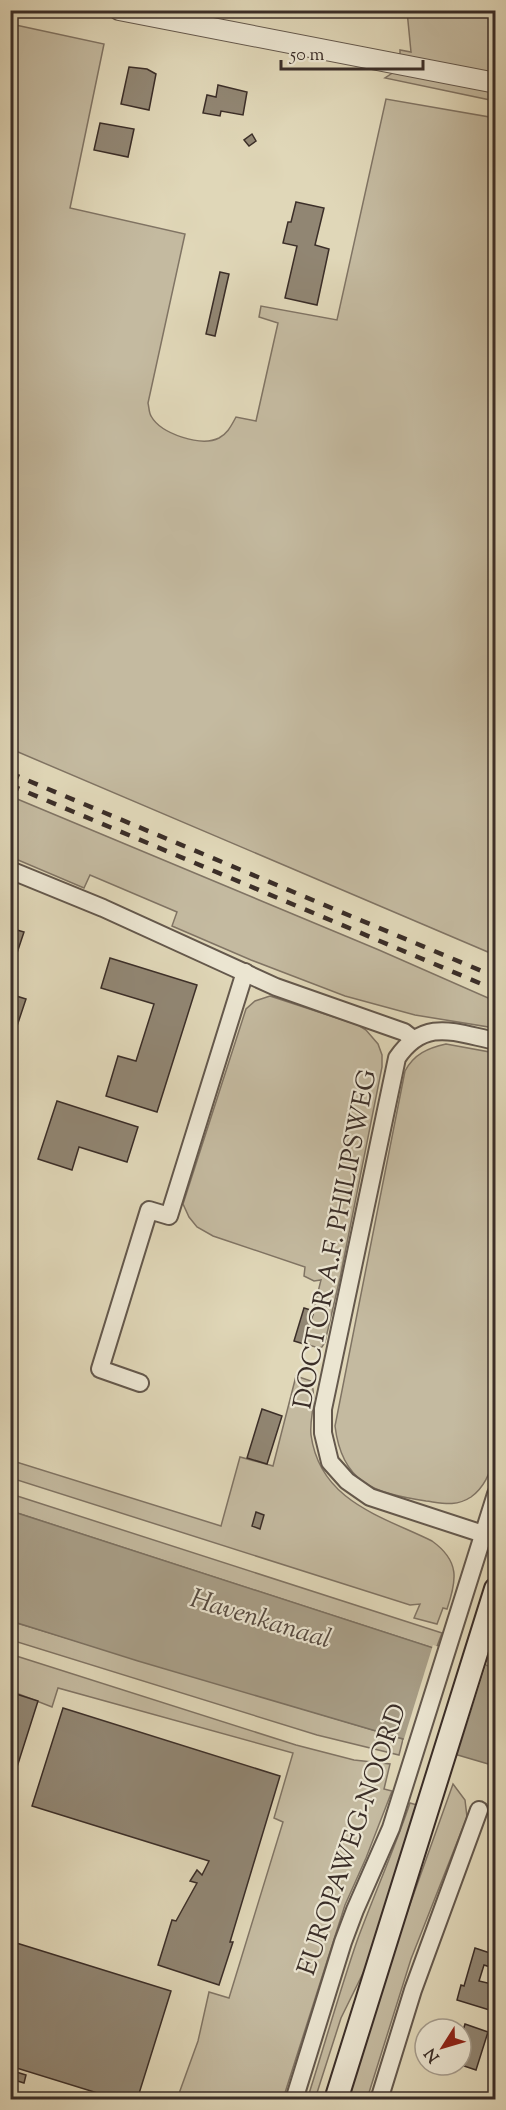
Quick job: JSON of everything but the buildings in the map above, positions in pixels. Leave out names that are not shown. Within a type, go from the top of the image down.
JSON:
[{"type":"main road","points":[[336,2100],[495,1589]]},
{"type":"street","points":[[119,10],[495,82]]},
{"type":"street","points":[[10,870],[276,987],[404,1032],[413,1039],[426,1032],[438,1030],[495,1041]]},
{"type":"street","points":[[140,1383],[100,1369],[149,1209],[169,1216],[246,972]]},
{"type":"street","name":"DOCTOR A.F. PHILIPSWEG","points":[[413,1039],[397,1058],[393,1074],[323,1409],[323,1433],[330,1462],[347,1481],[370,1497],[483,1534]]},
{"type":"street","name":"EUROPAWEG-NOORD","points":[[294,2100],[343,1942],[391,1828],[495,1494]]},
{"type":"street","points":[[379,2100],[413,1990],[479,1809]]},
{"type":"shaded area","points":[[407,11],[495,11],[495,77],[400,58],[400,50],[411,52]]},
{"type":"shaded area","points":[[11,24],[104,44],[70,208],[185,234],[148,403],[150,415],[163,428],[192,440],[219,438],[227,432],[236,417],[256,421],[278,323],[259,317],[261,306],[337,320],[386,99],[495,118],[495,955],[11,749]]},
{"type":"shaded area","points":[[394,72],[495,91],[495,101],[385,78]]},
{"type":"shaded area","points":[[10,796],[379,950],[495,1001],[495,1028],[415,1015],[345,996],[251,960],[172,926],[177,912],[90,875],[84,888],[11,857]]},
{"type":"shaded area","points":[[270,996],[358,1025],[366,1030],[378,1044],[382,1055],[382,1067],[340,1278],[325,1342],[319,1348],[305,1344],[321,1280],[314,1281],[304,1276],[305,1267],[213,1236],[197,1227],[183,1204],[246,1009],[255,1001]]},
{"type":"shaded area","points":[[446,1044],[495,1053],[496,1454],[487,1478],[476,1493],[465,1500],[449,1504],[391,1494],[364,1482],[353,1473],[345,1461],[335,1426],[405,1071],[422,1053]]},
{"type":"shaded area","points":[[296,1376],[311,1381],[314,1402],[311,1435],[317,1457],[327,1476],[340,1491],[356,1503],[432,1541],[448,1556],[454,1572],[453,1589],[447,1609],[443,1608],[437,1624],[414,1618],[420,1604],[410,1605],[11,1478],[10,1460],[221,1526],[240,1457],[273,1466]]},
{"type":"shaded area","points":[[11,1494],[442,1633],[436,1649],[11,1511]]},
{"type":"shaded area","points":[[10,1621],[403,1739],[399,1755],[317,1735],[11,1640]]},
{"type":"shaded area","points":[[491,1648],[495,1649],[495,1668],[485,1665]]},
{"type":"shaded area","points":[[10,1654],[296,1745],[354,1760],[390,1764],[384,1789],[392,1791],[345,1905],[283,2099],[177,2099],[198,2041],[209,1992],[229,1998],[283,1822],[274,1818],[293,1753],[58,1688],[52,1707],[11,1691]]},
{"type":"shaded area","points":[[453,1784],[465,1800],[467,1817],[411,1959],[367,2099],[348,2100],[398,1938]]},
{"type":"shaded area","points":[[410,1803],[417,1805],[367,1965],[341,2018],[315,2099],[307,2100],[357,1941]]},
{"type":"water","name":"Havenkanaal","points":[[11,1511],[495,1668],[495,1766],[138,1661],[11,1621]]},
{"type":"pier","points":[[433,1645],[487,1662],[456,1758],[403,1742]]},
{"type":"railway","points":[[10,773],[496,977]]},
{"type":"railway","points":[[10,785],[496,990]]}]
